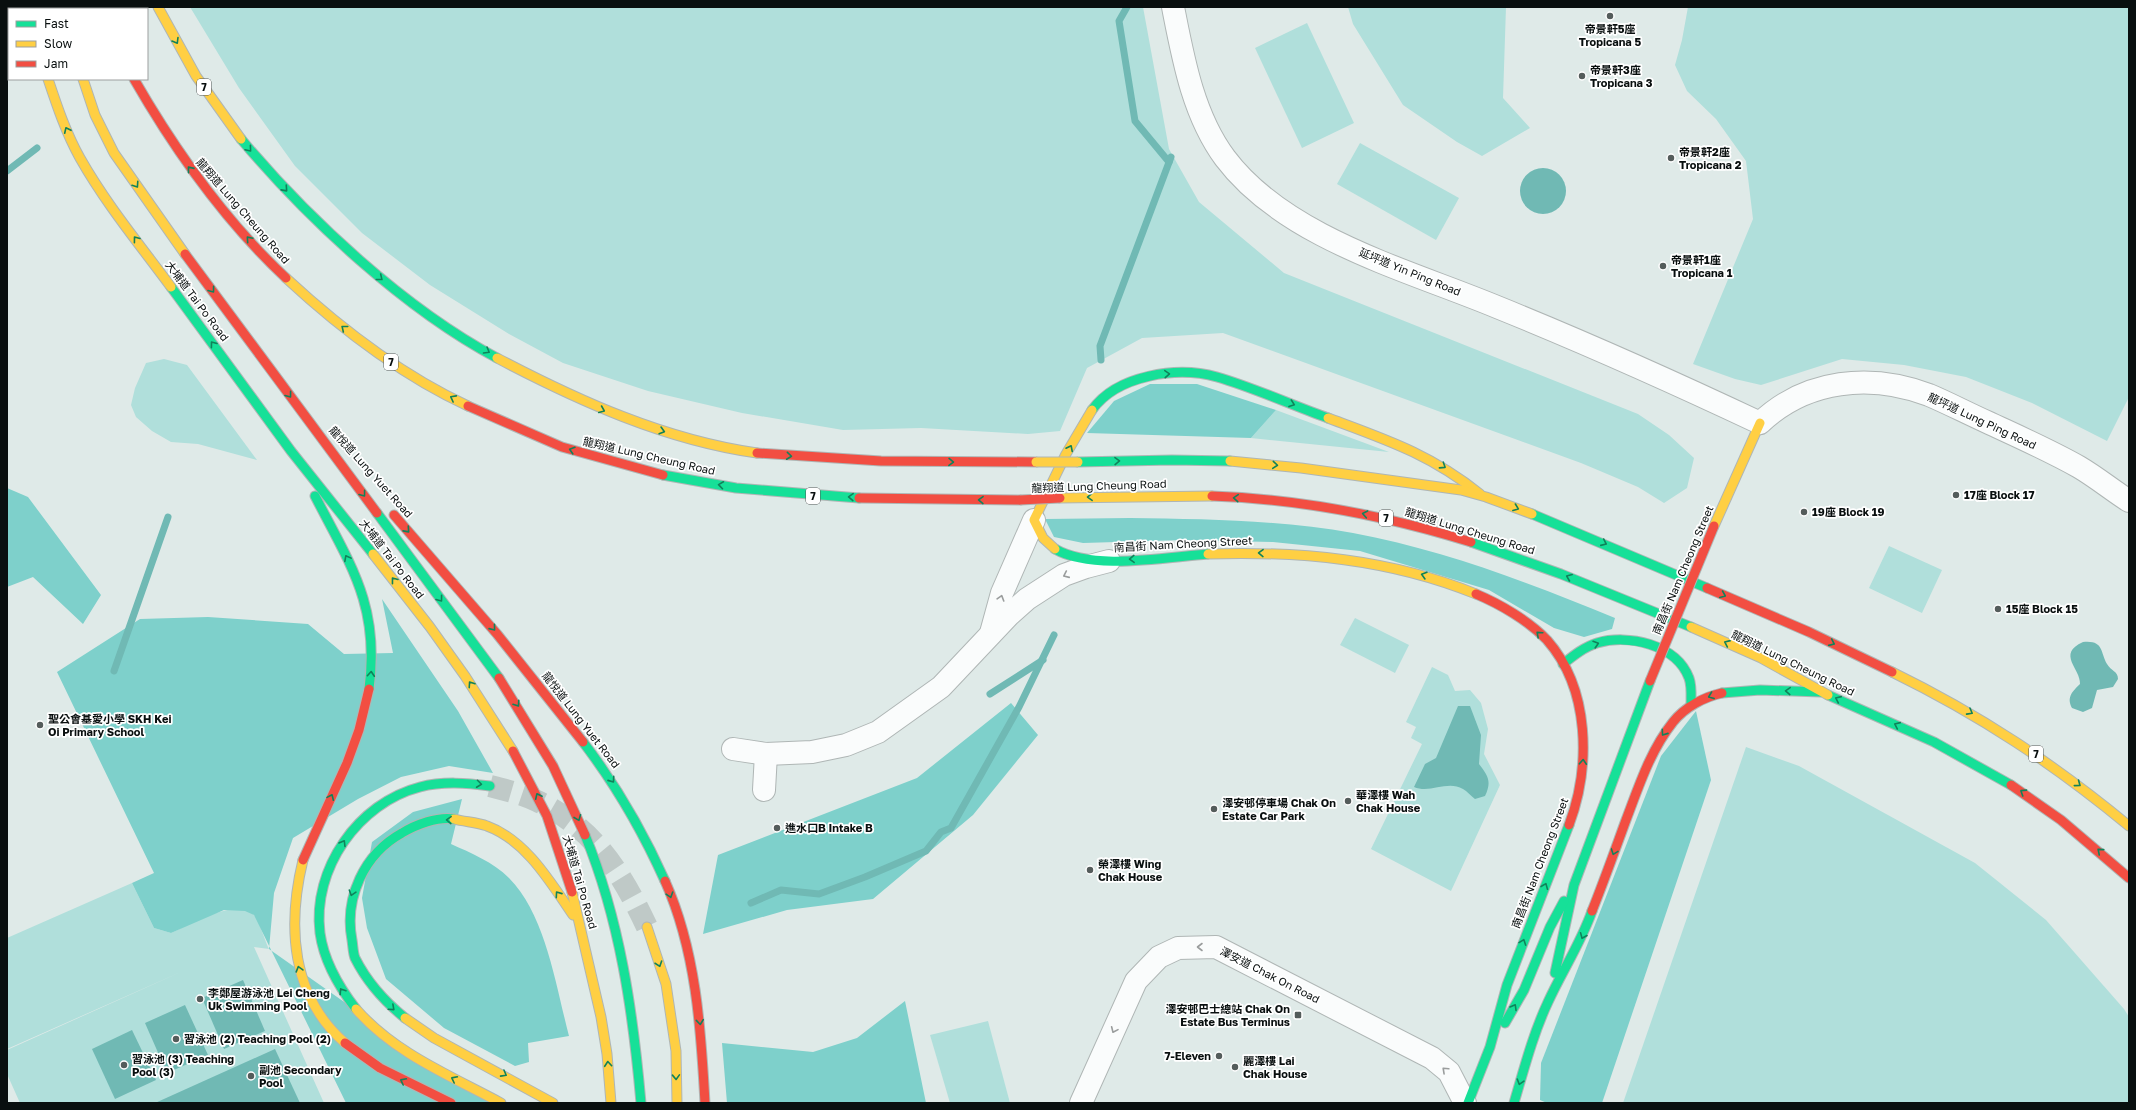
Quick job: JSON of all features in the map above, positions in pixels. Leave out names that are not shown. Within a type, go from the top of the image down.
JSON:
[{"type":"main road","name":"7","points":[[158,7],[182,50],[223,117],[304,209],[344,248],[419,309],[467,340],[526,373],[587,404],[624,419],[694,440],[752,452],[865,461],[1078,462],[1201,460],[1369,476],[1480,494],[1568,528],[1742,603],[1867,659],[1936,693],[2004,732],[2040,756],[2089,792],[2129,826]]},
{"type":"main road","name":"大埔道 Tai Po Road","points":[[48,80],[61,118],[80,157],[105,198],[291,451],[430,627],[465,676],[511,746],[530,779],[558,845],[570,883],[601,1017],[607,1054],[611,1103]]},
{"type":"main road","name":"大埔道 Tai Po Road","points":[[83,80],[95,115],[114,153],[161,222],[506,688],[535,732],[559,774],[584,830],[610,911],[632,1012],[641,1103]]},
{"type":"main road","name":"龍翔道 Lung Cheung Road","points":[[135,80],[185,163],[214,200],[261,253],[346,330],[377,352],[455,400],[568,449],[609,461],[697,482],[791,495],[1020,500],[1157,495],[1235,497],[1320,506],[1414,524],[1506,552],[1605,592],[1763,659],[1821,692],[1932,741],[1990,772],[2055,814],[2105,855],[2129,878]]},
{"type":"main road","points":[[1034,520],[1077,434],[1093,408],[1104,395],[1119,386],[1142,378],[1166,374],[1189,374],[1216,377],[1408,448],[1434,460],[1456,474],[1480,494]]},
{"type":"main road","name":"龍悅道 Lung Yuet Road","points":[[306,418],[374,493]]},
{"type":"main road","name":"南昌街 Nam Cheong Street","points":[[1548,1002],[1574,885],[1650,682],[1714,526],[1760,423]]},
{"type":"main road","points":[[291,451],[351,566],[363,594],[369,620],[372,661],[368,700],[352,752],[302,865],[294,898],[292,922],[298,970],[308,995],[322,1018],[341,1039],[385,1071],[452,1103]]},
{"type":"main road","name":"龍悅道 Lung Yuet Road","points":[[390,510],[463,592],[589,748],[618,790],[645,837],[668,888],[680,924],[693,976],[700,1018],[705,1103]]},
{"type":"main road","name":"南昌街 Nam Cheong Street","points":[[1034,520],[1044,540],[1057,551],[1083,558],[1116,560],[1225,553],[1300,553],[1393,566],[1433,578],[1478,596],[1504,609],[1531,626],[1550,644],[1564,664],[1582,714],[1584,744],[1579,792],[1572,816],[1507,985],[1490,1047]]},
{"type":"main road","points":[[1564,664],[1584,648],[1599,642],[1633,641],[1648,644],[1674,658],[1684,668],[1692,689],[1691,705]]},
{"type":"main road","name":"南昌街 Nam Cheong Street","points":[[1514,1103],[1526,1061],[1548,1002],[1583,937],[1650,757],[1668,728],[1691,705],[1711,695],[1732,690],[1821,692]]},
{"type":"main road","points":[[490,786],[462,782],[436,783],[410,790],[387,801],[363,818],[346,837],[334,858],[323,884],[319,910],[320,937],[328,964],[342,992],[362,1016],[387,1039],[414,1057],[501,1103]]},
{"type":"main road","points":[[553,1103],[503,1073],[443,1043],[392,1009],[372,988],[359,968],[351,947],[348,924],[350,902],[356,881],[363,868],[382,845],[406,830],[420,824],[442,820],[465,821],[487,827],[516,844],[538,866],[580,926]]},
{"type":"main road","name":"南昌街 Nam Cheong Street","points":[[1466,1103],[1490,1047],[1524,990],[1550,927],[1574,885]]},
{"type":"main road","points":[[647,927],[666,984],[676,1051],[677,1103]]},
{"type":"street","name":"延坪道 Yin Ping Road","points":[[1173,7],[1183,61],[1203,120],[1225,158],[1256,190],[1294,219],[1342,245],[1497,307],[1698,394],[1760,423]]},
{"type":"street","name":"龍坪道 Lung Ping Road","points":[[1760,423],[1794,397],[1822,386],[1854,383],[1892,385],[1928,395],[2016,435],[2079,467],[2129,501]]},
{"type":"street","points":[[990,636],[1002,593],[1034,520]]},
{"type":"street","points":[[733,749],[766,754],[812,752],[846,745],[878,732],[941,687],[1018,607],[1044,586],[1064,575],[1086,567],[1116,560]]},
{"type":"street","points":[[764,790],[766,754]]},
{"type":"street","name":"澤安道 Chak On Road","points":[[1081,1103],[1136,981],[1159,957],[1178,948],[1216,947],[1432,1058],[1449,1072],[1466,1103]]},
{"type":"shaded area","points":[[190,7],[1143,7],[1169,149],[1199,202],[1284,273],[1638,414],[1669,435],[1694,458],[1687,488],[1664,503],[1638,487],[1581,463],[1223,333],[1142,338],[1087,368],[1060,431],[1028,434],[921,428],[843,430],[742,413],[648,391],[563,363],[509,334],[430,285],[362,233],[295,166],[239,88]]},
{"type":"shaded area","points":[[1348,7],[1506,7],[1503,98],[1530,128],[1482,156],[1457,142],[1403,105],[1353,24]]},
{"type":"shaded area","points":[[1688,7],[2129,7],[2129,397],[2107,441],[2032,403],[1966,377],[1904,365],[1842,359],[1761,385],[1735,379],[1693,364],[1753,219],[1746,161],[1716,119],[1687,91],[1675,65],[1682,40]]},
{"type":"shaded area","points":[[1307,23],[1354,123],[1302,148],[1255,48]]},
{"type":"shaded area","points":[[1360,143],[1459,198],[1436,240],[1337,184]]},
{"type":"shaded area","points":[[1539,168],[1547,168],[1556,172],[1562,178],[1566,191],[1562,204],[1556,210],[1547,214],[1539,214],[1530,210],[1524,204],[1520,195],[1520,187],[1524,178],[1530,172]]},
{"type":"shaded area","points":[[164,359],[187,365],[257,460],[198,444],[171,442],[152,431],[136,417],[131,405],[135,388],[146,363]]},
{"type":"shaded area","points":[[1150,384],[1197,384],[1276,410],[1251,438],[1087,433],[1114,401]]},
{"type":"shaded area","points":[[1276,410],[1389,452],[1251,438]]},
{"type":"shaded area","points":[[7,488],[28,497],[101,595],[83,624],[33,577],[7,587]]},
{"type":"shaded area","points":[[1130,518],[1214,520],[1297,525],[1353,533],[1387,540],[1453,558],[1519,580],[1615,618],[1612,629],[1584,637],[1554,628],[1489,590],[1360,551],[1273,542],[1183,540],[1083,543],[1054,537],[1045,519]]},
{"type":"shaded area","points":[[1889,546],[1942,570],[1922,613],[1869,588]]},
{"type":"shaded area","points":[[382,599],[458,711],[493,773],[449,766],[401,777],[358,799],[293,838],[274,893],[269,946],[254,915],[245,911],[224,910],[171,933],[154,928],[132,883],[154,873],[57,672],[140,619],[208,617],[308,624],[344,654],[393,653]]},
{"type":"shaded area","points":[[1355,618],[1409,645],[1395,673],[1340,645]]},
{"type":"shaded area","points":[[2083,642],[2095,643],[2098,645],[2107,664],[2117,674],[2118,679],[2113,687],[2097,690],[2092,708],[2083,712],[2072,708],[2070,704],[2071,694],[2080,684],[2070,657],[2071,652],[2075,647]]},
{"type":"shaded area","points":[[1432,667],[1448,675],[1455,691],[1470,690],[1481,703],[1488,729],[1484,754],[1500,785],[1451,891],[1371,849],[1422,744],[1411,738],[1416,727],[1406,722]]},
{"type":"shaded area","points":[[1011,703],[1038,735],[973,815],[873,899],[787,910],[703,934],[718,855],[917,778]]},
{"type":"shaded area","points":[[1458,706],[1470,706],[1481,735],[1479,764],[1487,775],[1489,782],[1485,796],[1475,799],[1464,790],[1457,787],[1445,786],[1420,789],[1414,787],[1425,764],[1436,758]]},
{"type":"shaded area","points":[[1696,711],[1711,780],[1602,1103],[1547,1103],[1540,1100],[1541,1063],[1661,756]]},
{"type":"shaded area","points":[[1746,747],[1799,766],[1975,863],[2046,920],[2124,1009],[2129,1017],[2129,1103],[1623,1103]]},
{"type":"shaded area","points":[[462,799],[451,844],[482,858],[496,867],[509,878],[522,893],[541,931],[548,952],[569,1036],[528,1043],[529,1062],[515,1066],[444,1028],[386,979],[367,928],[362,898],[372,842],[413,812]]},
{"type":"shaded area","name":"李鄭屋游泳池 Lei Cheng Uk Swimming Pool","points":[[132,883],[154,928],[171,933],[212,914],[224,911],[236,909],[246,910],[254,915],[258,921],[269,949],[254,947],[324,1103],[20,1103],[7,1074],[7,1050],[183,971],[7,1049],[7,938]]},
{"type":"shaded area","points":[[272,951],[479,1097],[492,1103],[346,1103]]},
{"type":"shaded area","points":[[243,980],[265,1031],[224,1049],[202,998]]},
{"type":"shaded area","points":[[905,1001],[926,1103],[727,1103],[722,1043],[813,1052],[857,1038]]},
{"type":"shaded area","name":"習泳池 (2) Teaching Pool (2)","points":[[185,1005],[208,1055],[167,1073],[145,1023]]},
{"type":"shaded area","points":[[988,1021],[1010,1103],[950,1103],[930,1035]]},
{"type":"shaded area","name":"習泳池 (3) Teaching Pool (3)","points":[[132,1030],[156,1080],[115,1099],[92,1049]]},
{"type":"shaded area","name":"副池 Secondary Pool","points":[[275,1049],[300,1103],[155,1103]]},
{"type":"waterway","points":[[1127,7],[1119,21],[1135,121],[1169,162]]},
{"type":"waterway","points":[[7,171],[37,148]]},
{"type":"waterway","points":[[1101,360],[1100,346],[1171,157]]},
{"type":"waterway","points":[[114,671],[168,517]]},
{"type":"waterway","points":[[751,903],[781,890],[819,894],[865,877],[926,851],[941,832],[951,828],[1019,707],[1054,635]]},
{"type":"waterway","points":[[990,694],[1043,660]]},
{"type":"tunnel","points":[[490,786],[520,794],[537,801],[575,824],[590,838],[616,870],[647,927]]},
{"type":"traffic: fast","points":[[241,139],[296,200],[327,231],[360,260],[393,288],[428,314],[462,338],[497,358]]},
{"type":"traffic: fast","points":[[171,287],[291,451],[373,554]]},
{"type":"traffic: fast","points":[[1092,410],[1103,398],[1132,381],[1166,373],[1184,373],[1201,374],[1231,381],[1328,418]]},
{"type":"traffic: fast","points":[[1078,462],[1172,460],[1230,461]]},
{"type":"traffic: fast","points":[[663,475],[736,488],[859,498]]},
{"type":"traffic: fast","points":[[315,496],[351,566],[360,588],[370,634],[371,660],[369,689]]},
{"type":"traffic: fast","points":[[377,513],[499,678]]},
{"type":"traffic: fast","points":[[1532,514],[1707,588]]},
{"type":"traffic: fast","points":[[1471,542],[1561,574],[1691,627]]},
{"type":"traffic: fast","points":[[1055,549],[1071,556],[1109,561],[1151,560],[1208,554]]},
{"type":"traffic: fast","points":[[1563,664],[1583,649],[1597,643],[1623,640],[1650,644],[1674,657],[1683,666],[1690,681],[1691,705]]},
{"type":"traffic: fast","points":[[1555,973],[1574,885],[1650,681]]},
{"type":"traffic: fast","points":[[1722,693],[1760,690],[1821,692]]},
{"type":"traffic: fast","points":[[1828,695],[1934,742],[2011,785]]},
{"type":"traffic: fast","points":[[583,742],[618,792],[648,845],[665,881]]},
{"type":"traffic: fast","points":[[356,1009],[333,974],[325,954],[320,933],[319,909],[324,885],[332,863],[344,842],[359,823],[377,808],[398,795],[420,787],[446,783],[464,783],[490,786]]},
{"type":"traffic: fast","points":[[405,1018],[377,991],[355,958],[350,924],[354,893],[367,865],[389,842],[407,830],[420,824],[434,820],[448,818],[454,819]]},
{"type":"traffic: fast","points":[[1468,1103],[1490,1047],[1507,985],[1569,825]]},
{"type":"traffic: fast","points":[[585,835],[597,867],[616,933],[629,1001],[641,1103]]},
{"type":"traffic: fast","points":[[1505,1023],[1524,990],[1550,927],[1564,901]]},
{"type":"traffic: fast","points":[[1514,1103],[1538,1026],[1553,991],[1588,923],[1592,911]]},
{"type":"traffic: slow","points":[[158,7],[196,76],[241,139]]},
{"type":"traffic: slow","points":[[48,80],[66,129],[75,149],[90,175],[135,240],[171,287]]},
{"type":"traffic: slow","points":[[83,80],[95,115],[114,153],[185,254]]},
{"type":"traffic: slow","points":[[286,278],[328,315],[372,349],[419,380],[468,406]]},
{"type":"traffic: slow","points":[[497,358],[591,404],[623,417],[689,439],[757,453]]},
{"type":"traffic: slow","points":[[1055,549],[1043,538],[1034,520],[1066,454],[1092,410]]},
{"type":"traffic: slow","points":[[1328,418],[1407,449],[1443,468],[1480,494]]},
{"type":"traffic: slow","points":[[1714,526],[1760,423]]},
{"type":"traffic: slow","points":[[1230,461],[1301,468],[1461,490],[1486,497],[1532,514]]},
{"type":"traffic: slow","points":[[1036,462],[1078,462]]},
{"type":"traffic: slow","points":[[1060,498],[1212,496]]},
{"type":"traffic: slow","points":[[1208,554],[1242,553],[1311,556],[1378,565],[1444,582],[1476,594]]},
{"type":"traffic: slow","points":[[373,554],[430,627],[465,676],[513,751]]},
{"type":"traffic: slow","points":[[1691,627],[1761,658],[1828,695]]},
{"type":"traffic: slow","points":[[1892,672],[1956,705],[1986,723],[2044,761],[2101,803],[2129,826]]},
{"type":"traffic: slow","points":[[454,819],[487,826],[514,841],[526,852],[546,876],[573,915]]},
{"type":"traffic: slow","points":[[303,860],[295,910],[295,935],[298,959],[304,982],[313,1004],[327,1024],[345,1043]]},
{"type":"traffic: slow","points":[[572,892],[601,1017],[607,1054],[611,1103]]},
{"type":"traffic: slow","points":[[647,927],[666,984],[676,1051],[677,1103]]},
{"type":"traffic: slow","points":[[356,1009],[371,1025],[405,1051],[443,1073],[501,1103]]},
{"type":"traffic: slow","points":[[405,1018],[434,1038],[553,1103]]},
{"type":"traffic: jam","points":[[135,80],[167,133],[202,184],[242,233],[286,278]]},
{"type":"traffic: jam","points":[[185,254],[377,513]]},
{"type":"traffic: jam","points":[[468,406],[562,447],[663,475]]},
{"type":"traffic: jam","points":[[757,453],[881,461],[1036,462]]},
{"type":"traffic: jam","points":[[1212,496],[1278,501],[1343,510],[1408,524],[1471,542]]},
{"type":"traffic: jam","points":[[859,498],[1020,500]]},
{"type":"traffic: jam","points":[[1020,500],[1060,498]]},
{"type":"traffic: jam","points":[[394,515],[497,634],[583,742]]},
{"type":"traffic: jam","points":[[1650,681],[1714,526]]},
{"type":"traffic: jam","points":[[1707,588],[1809,632],[1892,672]]},
{"type":"traffic: jam","points":[[1476,594],[1514,614],[1540,633],[1547,640],[1561,660],[1572,681],[1579,705],[1583,753],[1581,778],[1569,825]]},
{"type":"traffic: jam","points":[[499,678],[553,766],[585,835]]},
{"type":"traffic: jam","points":[[303,860],[347,763],[359,730],[369,689]]},
{"type":"traffic: jam","points":[[1592,911],[1651,757],[1665,733],[1673,722],[1689,707],[1708,697],[1722,693]]},
{"type":"traffic: jam","points":[[513,751],[547,816],[572,892]]},
{"type":"traffic: jam","points":[[2011,785],[2061,820],[2129,878]]},
{"type":"traffic: jam","points":[[665,881],[684,934],[690,962],[699,1018],[705,1103]]},
{"type":"traffic: jam","points":[[345,1043],[380,1068],[451,1103]]},
{"type":"place","name":"帝景軒5座 Tropicana 5","points":[[1610,16]]},
{"type":"place","name":"帝景軒3座 Tropicana 3","points":[[1582,76]]},
{"type":"place","name":"帝景軒2座 Tropicana 2","points":[[1671,158]]},
{"type":"place","name":"帝景軒1座 Tropicana 1","points":[[1663,266]]},
{"type":"place","name":"17座 Block 17","points":[[1956,495]]},
{"type":"place","name":"19座 Block 19","points":[[1804,512]]},
{"type":"place","name":"15座 Block 15","points":[[1998,609]]},
{"type":"place","name":"聖公會基愛小學 SKH Kei Oi Primary School","points":[[40,725]]},
{"type":"place","name":"華澤樓 Wah Chak House","points":[[1348,801]]},
{"type":"place","name":"澤安邨停車場 Chak On Estate Car Park","points":[[1214,809]]},
{"type":"place","name":"進水口B Intake B","points":[[777,828]]},
{"type":"place","name":"榮澤樓 Wing Chak House","points":[[1090,870]]},
{"type":"place","name":"李鄭屋游泳池 Lei Cheng Uk Swimming Pool","points":[[200,999]]},
{"type":"place","name":"澤安邨巴士總站 Chak On Estate Bus Terminus","points":[[1298,1015]]},
{"type":"place","name":"習泳池 (2) Teaching Pool (2)","points":[[176,1039]]},
{"type":"place","name":"7-Eleven","points":[[1219,1056]]},
{"type":"place","name":"習泳池 (3) Teaching Pool (3)","points":[[124,1065]]},
{"type":"place","name":"麗澤樓 Lai Chak House","points":[[1235,1067]]},
{"type":"place","name":"副池 Secondary Pool","points":[[251,1076]]}]
